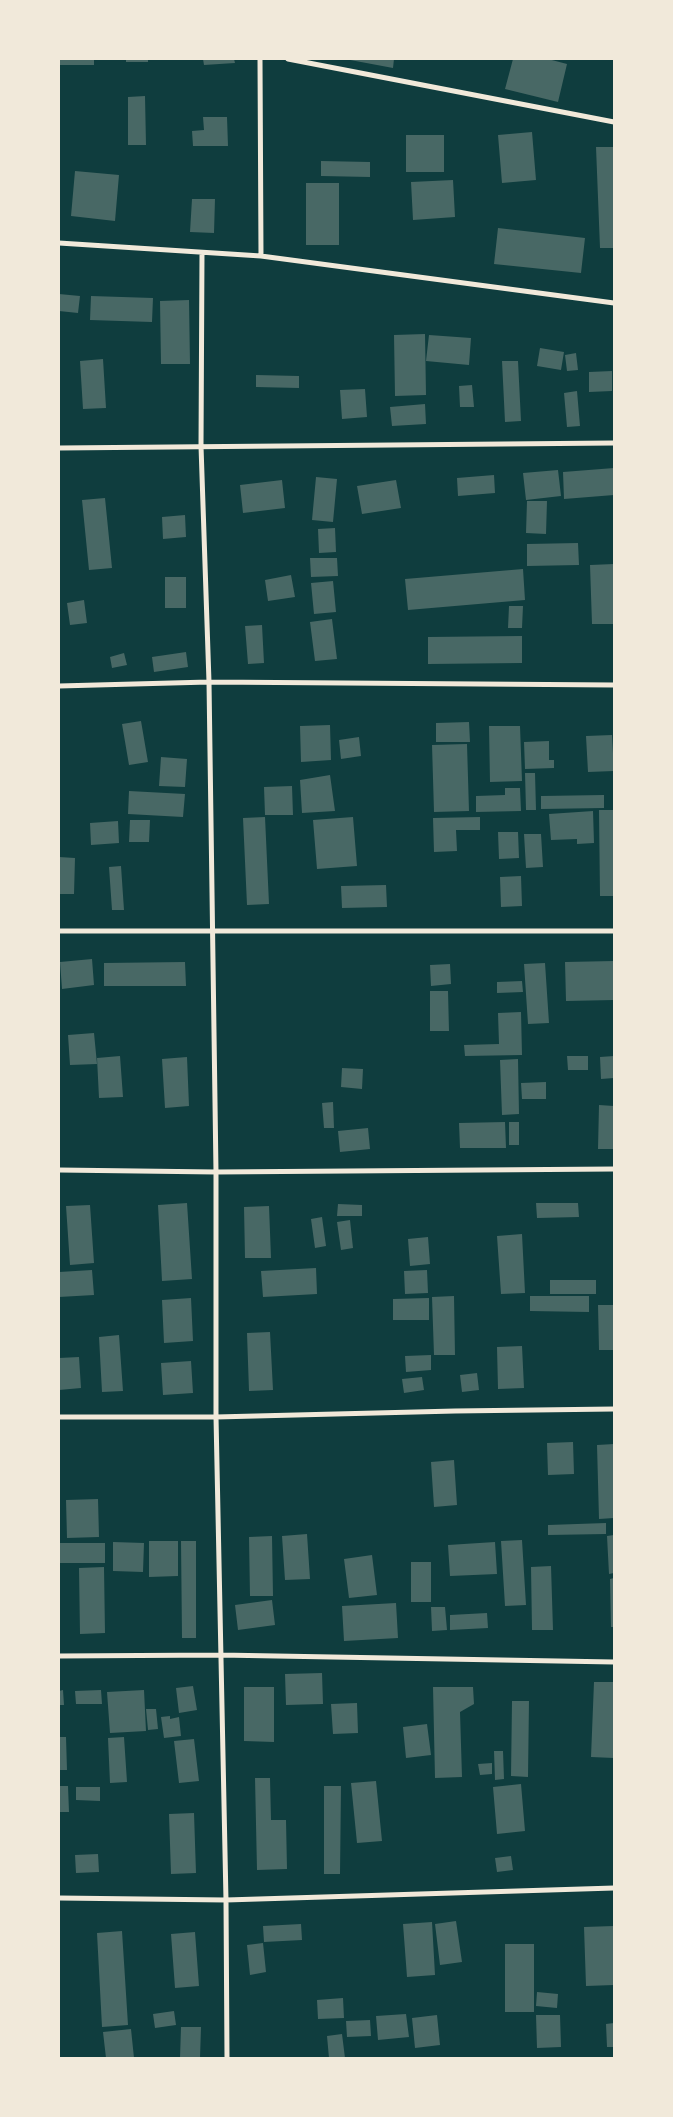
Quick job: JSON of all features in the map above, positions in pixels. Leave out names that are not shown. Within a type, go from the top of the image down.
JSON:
[{"type":"street","points":[[260,59],[261,256]]},
{"type":"street","points":[[288,59],[614,122]]},
{"type":"street","points":[[59,243],[261,256],[614,303]]},
{"type":"street","points":[[202,253],[201,446],[209,682],[216,1172],[216,1417],[226,1900],[227,2058]]},
{"type":"street","points":[[59,448],[614,443]]},
{"type":"street","points":[[59,686],[209,682],[614,685]]},
{"type":"street","points":[[59,931],[614,931]]},
{"type":"street","points":[[59,1170],[216,1172],[614,1169]]},
{"type":"street","points":[[59,1417],[216,1417],[614,1409]]},
{"type":"street","points":[[59,1656],[220,1655],[614,1662]]},
{"type":"street","points":[[59,1898],[226,1900],[614,1888]]},
{"type":"building","points":[[59,59],[94,59],[94,65],[59,65]]},
{"type":"building","points":[[126,59],[148,59],[148,62],[126,62]]},
{"type":"building","points":[[203,59],[234,59],[235,63],[204,65]]},
{"type":"building","points":[[345,59],[394,59],[393,68]]},
{"type":"building","points":[[513,59],[548,59],[567,64],[558,102],[505,89]]},
{"type":"building","points":[[145,96],[146,145],[128,145],[128,97]]},
{"type":"building","points":[[203,117],[227,117],[228,146],[193,146],[192,131],[204,130]]},
{"type":"building","points":[[532,132],[536,180],[502,183],[498,135]]},
{"type":"building","points":[[406,135],[444,135],[444,172],[406,172]]},
{"type":"building","points":[[596,147],[614,147],[614,248],[600,248]]},
{"type":"building","points":[[321,161],[370,162],[370,177],[321,176]]},
{"type":"building","points":[[75,171],[119,175],[115,221],[71,216]]},
{"type":"building","points":[[453,180],[455,217],[413,220],[411,182]]},
{"type":"building","points":[[306,183],[339,183],[339,245],[306,245]]},
{"type":"building","points":[[192,199],[215,199],[214,233],[190,232]]},
{"type":"building","points":[[498,228],[585,238],[581,273],[494,264]]},
{"type":"building","points":[[59,294],[80,296],[78,313],[59,311]]},
{"type":"building","points":[[91,296],[153,298],[152,322],[90,320]]},
{"type":"building","points":[[189,300],[190,364],[161,364],[160,301]]},
{"type":"building","points":[[425,334],[426,395],[395,396],[394,335]]},
{"type":"building","points":[[429,335],[471,338],[469,365],[426,361]]},
{"type":"building","points":[[540,348],[564,352],[561,370],[537,366]]},
{"type":"building","points":[[576,353],[578,370],[567,371],[565,355]]},
{"type":"building","points":[[103,359],[106,408],[83,409],[80,361]]},
{"type":"building","points":[[502,361],[518,361],[521,421],[505,422]]},
{"type":"building","points":[[612,371],[612,391],[589,392],[589,372]]},
{"type":"building","points":[[256,375],[299,376],[299,388],[256,387]]},
{"type":"building","points":[[472,385],[474,407],[460,407],[459,386]]},
{"type":"building","points":[[365,389],[367,417],[342,419],[340,390]]},
{"type":"building","points":[[577,391],[580,426],[567,427],[564,393]]},
{"type":"building","points":[[425,404],[426,424],[392,426],[390,407]]},
{"type":"building","points":[[614,468],[614,495],[564,499],[563,472]]},
{"type":"building","points":[[558,470],[561,496],[526,500],[523,473]]},
{"type":"building","points":[[494,475],[495,493],[458,496],[457,478]]},
{"type":"building","points":[[316,477],[337,479],[333,522],[312,520]]},
{"type":"building","points":[[282,480],[285,508],[243,513],[240,485]]},
{"type":"building","points":[[396,480],[401,508],[362,514],[357,486]]},
{"type":"building","points":[[105,498],[112,568],[89,570],[82,500]]},
{"type":"building","points":[[527,501],[547,501],[546,534],[526,533]]},
{"type":"building","points":[[185,515],[186,537],[163,539],[162,517]]},
{"type":"building","points":[[335,528],[336,552],[319,553],[318,529]]},
{"type":"building","points":[[578,543],[579,565],[527,566],[527,544]]},
{"type":"building","points":[[310,558],[337,558],[338,576],[311,577]]},
{"type":"building","points":[[614,564],[614,624],[592,624],[590,565]]},
{"type":"building","points":[[523,569],[525,600],[408,610],[405,579]]},
{"type":"building","points":[[291,575],[295,597],[268,601],[265,580]]},
{"type":"building","points":[[165,577],[186,577],[186,608],[165,608]]},
{"type":"building","points":[[333,581],[336,612],[314,614],[311,583]]},
{"type":"building","points":[[84,600],[87,623],[70,625],[67,603]]},
{"type":"building","points":[[509,606],[523,606],[522,628],[508,628]]},
{"type":"building","points":[[332,619],[337,659],[315,661],[310,622]]},
{"type":"building","points":[[262,625],[264,663],[248,664],[245,626]]},
{"type":"building","points":[[522,636],[522,663],[428,664],[428,637]]},
{"type":"building","points":[[186,652],[188,667],[154,672],[152,657]]},
{"type":"building","points":[[124,653],[127,665],[112,668],[110,657]]},
{"type":"building","points":[[141,721],[148,762],[129,765],[122,724]]},
{"type":"building","points":[[469,722],[470,742],[436,742],[436,723]]},
{"type":"building","points":[[330,725],[331,760],[301,762],[300,726]]},
{"type":"building","points":[[489,726],[520,726],[522,781],[490,782]]},
{"type":"building","points":[[612,735],[614,771],[588,772],[586,736]]},
{"type":"building","points":[[359,737],[361,756],[341,759],[339,740]]},
{"type":"building","points":[[549,741],[549,760],[554,760],[554,768],[525,769],[524,742]]},
{"type":"building","points":[[467,744],[469,811],[434,812],[432,745]]},
{"type":"building","points":[[161,757],[187,759],[185,787],[159,786]]},
{"type":"building","points":[[525,773],[535,773],[536,810],[526,810]]},
{"type":"building","points":[[330,775],[335,811],[302,813],[300,780]]},
{"type":"building","points":[[292,786],[293,815],[265,815],[264,787]]},
{"type":"building","points":[[505,788],[520,788],[521,811],[476,812],[476,796],[505,795]]},
{"type":"building","points":[[129,791],[185,794],[183,817],[128,814]]},
{"type":"building","points":[[604,795],[604,808],[541,809],[541,796]]},
{"type":"building","points":[[599,810],[614,810],[614,896],[600,896]]},
{"type":"building","points":[[593,811],[594,843],[577,844],[577,839],[551,840],[549,814]]},
{"type":"building","points":[[265,817],[269,904],[247,905],[243,818]]},
{"type":"building","points":[[353,817],[357,866],[317,869],[313,820]]},
{"type":"building","points":[[480,817],[480,830],[456,830],[457,851],[434,852],[433,818]]},
{"type":"building","points":[[130,820],[150,820],[149,842],[129,842]]},
{"type":"building","points":[[118,821],[119,843],[91,845],[90,823]]},
{"type":"building","points":[[498,832],[518,832],[519,858],[499,859]]},
{"type":"building","points":[[524,834],[541,834],[543,867],[526,868]]},
{"type":"building","points":[[59,857],[75,858],[74,894],[59,894]]},
{"type":"building","points":[[121,866],[124,910],[112,910],[109,867]]},
{"type":"building","points":[[521,876],[522,906],[501,907],[500,877]]},
{"type":"building","points":[[386,885],[387,907],[342,908],[341,886]]},
{"type":"building","points":[[92,959],[94,985],[62,989],[60,962]]},
{"type":"building","points":[[614,961],[614,1000],[566,1001],[565,962]]},
{"type":"building","points":[[185,962],[186,986],[104,986],[104,963]]},
{"type":"building","points":[[545,963],[549,1023],[528,1024],[524,964]]},
{"type":"building","points":[[450,964],[451,984],[431,986],[430,965]]},
{"type":"building","points":[[522,981],[523,992],[497,993],[497,982]]},
{"type":"building","points":[[430,991],[448,991],[449,1031],[430,1031]]},
{"type":"building","points":[[521,1012],[522,1055],[465,1056],[464,1045],[499,1044],[498,1013]]},
{"type":"building","points":[[94,1033],[97,1064],[70,1065],[68,1035]]},
{"type":"building","points":[[120,1056],[123,1097],[99,1098],[97,1058]]},
{"type":"building","points":[[567,1056],[588,1056],[588,1070],[568,1070]]},
{"type":"building","points":[[614,1056],[614,1078],[601,1079],[600,1057]]},
{"type":"building","points":[[187,1057],[189,1106],[165,1108],[162,1059]]},
{"type":"building","points":[[518,1059],[519,1114],[502,1115],[500,1060]]},
{"type":"building","points":[[342,1068],[363,1069],[362,1089],[341,1087]]},
{"type":"building","points":[[546,1082],[546,1099],[522,1099],[521,1083]]},
{"type":"building","points":[[333,1102],[334,1128],[324,1128],[322,1103]]},
{"type":"building","points":[[599,1105],[614,1106],[614,1149],[598,1149]]},
{"type":"building","points":[[505,1122],[506,1148],[460,1148],[459,1123]]},
{"type":"building","points":[[509,1122],[519,1122],[519,1145],[509,1145]]},
{"type":"building","points":[[368,1128],[370,1149],[340,1152],[338,1131]]},
{"type":"building","points":[[187,1203],[192,1279],[162,1281],[158,1205]]},
{"type":"building","points":[[536,1203],[578,1203],[579,1217],[537,1218]]},
{"type":"building","points":[[338,1204],[362,1205],[362,1216],[337,1216]]},
{"type":"building","points":[[90,1205],[94,1263],[70,1265],[66,1206]]},
{"type":"building","points":[[269,1206],[271,1258],[245,1258],[244,1207]]},
{"type":"building","points":[[322,1217],[326,1246],[315,1248],[311,1219]]},
{"type":"building","points":[[350,1220],[353,1248],[341,1250],[337,1222]]},
{"type":"building","points":[[522,1234],[525,1293],[501,1294],[497,1236]]},
{"type":"building","points":[[428,1237],[430,1264],[410,1266],[408,1239]]},
{"type":"building","points":[[316,1268],[317,1294],[263,1297],[261,1271]]},
{"type":"building","points":[[92,1270],[94,1295],[59,1297],[59,1272]]},
{"type":"building","points":[[427,1270],[428,1293],[405,1294],[404,1271]]},
{"type":"building","points":[[550,1280],[596,1280],[596,1294],[550,1294]]},
{"type":"building","points":[[454,1296],[455,1355],[434,1355],[432,1297]]},
{"type":"building","points":[[530,1296],[589,1296],[589,1312],[530,1311]]},
{"type":"building","points":[[191,1298],[193,1341],[164,1343],[162,1300]]},
{"type":"building","points":[[429,1298],[429,1320],[393,1320],[393,1299]]},
{"type":"building","points":[[598,1305],[614,1305],[614,1350],[599,1350]]},
{"type":"building","points":[[270,1332],[273,1390],[249,1391],[247,1333]]},
{"type":"building","points":[[119,1335],[123,1391],[102,1392],[99,1337]]},
{"type":"building","points":[[522,1346],[524,1388],[498,1389],[497,1347]]},
{"type":"building","points":[[431,1355],[431,1370],[406,1372],[405,1356]]},
{"type":"building","points":[[79,1357],[81,1388],[59,1390],[59,1358]]},
{"type":"building","points":[[191,1361],[193,1393],[163,1395],[161,1363]]},
{"type":"building","points":[[477,1373],[479,1390],[462,1392],[460,1375]]},
{"type":"building","points":[[422,1377],[424,1390],[404,1393],[402,1379]]},
{"type":"building","points":[[573,1442],[574,1474],[548,1475],[547,1443]]},
{"type":"building","points":[[614,1444],[614,1518],[599,1519],[597,1445]]},
{"type":"building","points":[[454,1460],[457,1505],[434,1507],[431,1462]]},
{"type":"building","points":[[98,1499],[99,1537],[67,1538],[66,1500]]},
{"type":"building","points":[[606,1523],[606,1534],[548,1535],[548,1525]]},
{"type":"building","points":[[307,1534],[310,1579],[285,1580],[282,1536]]},
{"type":"building","points":[[614,1535],[614,1573],[609,1574],[607,1536]]},
{"type":"building","points":[[272,1536],[273,1596],[250,1596],[249,1537]]},
{"type":"building","points":[[522,1540],[526,1605],[505,1606],[501,1541]]},
{"type":"building","points":[[149,1541],[178,1541],[178,1576],[149,1577]]},
{"type":"building","points":[[181,1541],[196,1541],[196,1638],[182,1638]]},
{"type":"building","points":[[113,1542],[144,1543],[143,1572],[113,1571]]},
{"type":"building","points":[[495,1542],[497,1574],[450,1576],[448,1545]]},
{"type":"building","points":[[59,1543],[105,1543],[105,1563],[59,1563]]},
{"type":"building","points":[[372,1555],[377,1595],[349,1598],[344,1559]]},
{"type":"building","points":[[411,1562],[431,1562],[431,1602],[411,1602]]},
{"type":"building","points":[[551,1566],[553,1630],[532,1630],[531,1567]]},
{"type":"building","points":[[104,1567],[105,1633],[80,1634],[79,1568]]},
{"type":"building","points":[[614,1578],[614,1627],[611,1627],[610,1579]]},
{"type":"building","points":[[272,1600],[275,1625],[238,1630],[235,1605]]},
{"type":"building","points":[[396,1603],[398,1638],[344,1641],[342,1606]]},
{"type":"building","points":[[431,1607],[445,1607],[447,1630],[432,1631]]},
{"type":"building","points":[[487,1613],[488,1628],[450,1630],[450,1615]]},
{"type":"building","points":[[322,1673],[323,1704],[286,1705],[285,1674]]},
{"type":"building","points":[[594,1682],[614,1682],[614,1758],[591,1757]]},
{"type":"building","points":[[193,1686],[197,1710],[179,1713],[176,1688]]},
{"type":"building","points":[[244,1687],[274,1687],[274,1742],[244,1741]]},
{"type":"building","points":[[433,1687],[473,1687],[474,1704],[460,1712],[462,1777],[435,1778]]},
{"type":"building","points":[[63,1690],[64,1705],[59,1705],[59,1691]]},
{"type":"building","points":[[101,1690],[102,1704],[76,1704],[75,1691]]},
{"type":"building","points":[[144,1690],[146,1731],[110,1733],[107,1692]]},
{"type":"building","points":[[512,1701],[529,1701],[528,1777],[511,1776]]},
{"type":"building","points":[[357,1703],[358,1733],[333,1734],[331,1704]]},
{"type":"building","points":[[146,1709],[156,1709],[158,1729],[148,1730]]},
{"type":"building","points":[[170,1716],[170,1719],[179,1717],[181,1736],[164,1738],[161,1717]]},
{"type":"building","points":[[427,1724],[431,1755],[406,1758],[403,1727]]},
{"type":"building","points":[[59,1737],[66,1737],[67,1770],[59,1770]]},
{"type":"building","points":[[124,1737],[127,1782],[110,1783],[108,1738]]},
{"type":"building","points":[[194,1739],[199,1781],[179,1783],[174,1741]]},
{"type":"building","points":[[494,1751],[503,1751],[504,1779],[495,1780]]},
{"type":"building","points":[[492,1763],[492,1774],[480,1775],[478,1764]]},
{"type":"building","points":[[255,1778],[270,1778],[271,1820],[286,1820],[287,1869],[257,1870]]},
{"type":"building","points":[[376,1781],[382,1841],[357,1843],[351,1783]]},
{"type":"building","points":[[521,1784],[525,1831],[497,1834],[493,1787]]},
{"type":"building","points":[[59,1786],[68,1786],[69,1812],[59,1812]]},
{"type":"building","points":[[324,1786],[341,1786],[340,1874],[324,1874]]},
{"type":"building","points":[[76,1787],[100,1787],[100,1801],[76,1800]]},
{"type":"building","points":[[194,1813],[196,1873],[171,1874],[169,1814]]},
{"type":"building","points":[[98,1854],[99,1872],[76,1873],[75,1855]]},
{"type":"building","points":[[511,1856],[513,1870],[497,1872],[495,1858]]},
{"type":"building","points":[[456,1921],[462,1962],[440,1965],[435,1924]]},
{"type":"building","points":[[432,1922],[435,1975],[407,1977],[403,1924]]},
{"type":"building","points":[[301,1924],[302,1940],[264,1942],[263,1926]]},
{"type":"building","points":[[614,1926],[614,1985],[586,1986],[584,1927]]},
{"type":"building","points":[[122,1931],[128,2025],[102,2027],[97,1933]]},
{"type":"building","points":[[195,1932],[199,1986],[175,1988],[171,1934]]},
{"type":"building","points":[[263,1943],[266,1972],[250,1975],[247,1945]]},
{"type":"building","points":[[505,1944],[534,1944],[534,2012],[505,2012]]},
{"type":"building","points":[[537,1992],[558,1994],[557,2008],[536,2006]]},
{"type":"building","points":[[343,1998],[344,2018],[318,2019],[317,2000]]},
{"type":"building","points":[[174,2011],[176,2025],[155,2028],[153,2014]]},
{"type":"building","points":[[406,2014],[409,2037],[378,2040],[376,2016]]},
{"type":"building","points":[[437,2015],[440,2045],[415,2048],[412,2018]]},
{"type":"building","points":[[536,2015],[560,2015],[561,2047],[537,2048]]},
{"type":"building","points":[[370,2020],[371,2036],[347,2037],[346,2021]]},
{"type":"building","points":[[614,2023],[614,2047],[607,2047],[606,2024]]},
{"type":"building","points":[[181,2027],[201,2027],[200,2058],[180,2058]]},
{"type":"building","points":[[131,2029],[134,2058],[106,2058],[103,2032]]},
{"type":"building","points":[[342,2034],[345,2058],[329,2058],[327,2036]]}]
